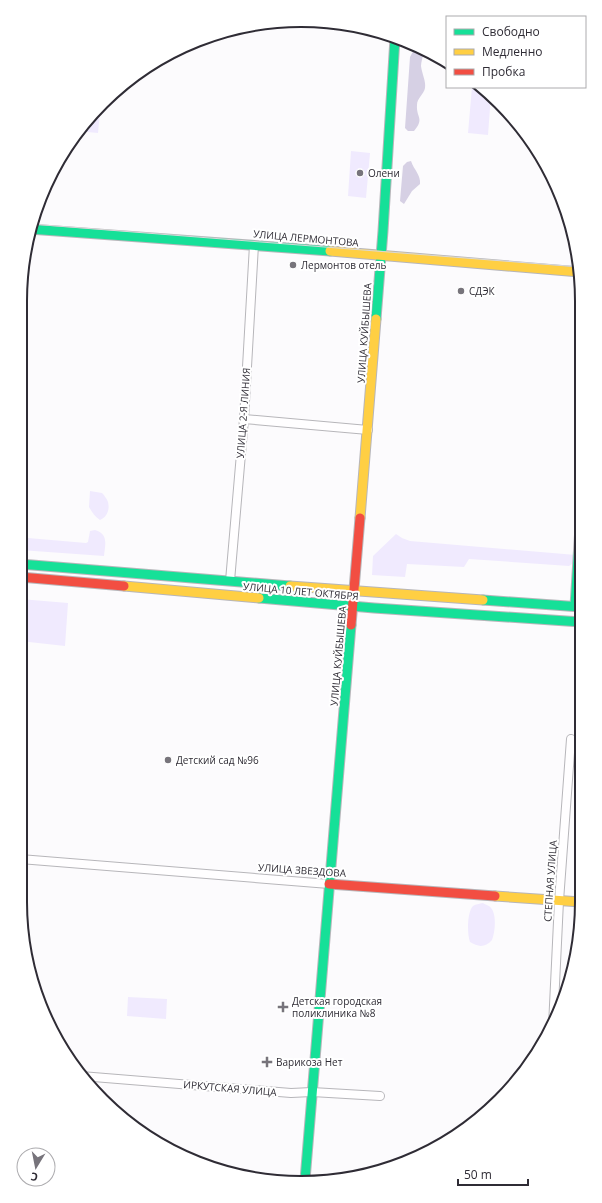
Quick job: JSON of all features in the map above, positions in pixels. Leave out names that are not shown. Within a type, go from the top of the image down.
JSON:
[{"type":"main road","name":"УЛИЦА КУЙБЫШЕВА","points":[[305,1176],[368,430],[395,44]]},
{"type":"main road","name":"УЛИЦА ЛЕРМОНТОВА","points":[[36,229],[254,245],[573,271]]},
{"type":"main road","name":"УЛИЦА 10 ЛЕТ ОКТЯБРЯ","points":[[27,565],[354,591],[575,606]]},
{"type":"main road","name":"УЛИЦА 10 ЛЕТ ОКТЯБРЯ","points":[[27,578],[353,606],[575,622]]},
{"type":"main road","name":"УЛИЦА ЗВЕЗДОВА","points":[[329,884],[575,902]]},
{"type":"street","name":"УЛИЦА 2-Я ЛИНИЯ","points":[[230,581],[244,419],[254,245]]},
{"type":"street","points":[[244,419],[368,430]]},
{"type":"street","name":"СТЕПНАЯ УЛИЦА","points":[[554,1007],[559,901],[571,739]]},
{"type":"street","name":"УЛИЦА ЗВЕЗДОВА","points":[[27,860],[329,884]]},
{"type":"street","name":"ИРКУТСКАЯ УЛИЦА","points":[[90,1077],[291,1093],[312,1092],[380,1096]]},
{"type":"shaded area","points":[[413,51],[423,56],[421,66],[425,83],[425,88],[417,103],[420,120],[414,131],[408,131],[405,128],[410,57]]},
{"type":"shaded area","points":[[473,88],[490,103],[488,135],[468,133]]},
{"type":"shaded area","points":[[100,115],[98,133],[86,132]]},
{"type":"shaded area","points":[[351,151],[370,153],[366,198],[348,196]]},
{"type":"shaded area","points":[[411,161],[418,175],[420,184],[412,191],[404,204],[400,201],[403,166],[407,162]]},
{"type":"shaded area","points":[[90,491],[102,493],[108,502],[109,508],[107,513],[100,520],[95,516],[89,507]]},
{"type":"shaded area","points":[[95,530],[104,537],[104,556],[27,550],[27,538],[86,543],[88,542],[90,531]]},
{"type":"shaded area","points":[[396,534],[410,541],[575,555],[575,562],[569,566],[469,559],[464,567],[407,564],[405,577],[372,575],[373,556]]},
{"type":"shaded area","points":[[27,600],[68,603],[65,646],[27,642]]},
{"type":"shaded area","points":[[483,903],[489,906],[493,911],[495,924],[492,940],[481,946],[470,942],[468,923],[473,906]]},
{"type":"shaded area","points":[[128,997],[167,999],[166,1019],[127,1016]]},
{"type":"tram line","points":[[38,225],[573,266]]},
{"type":"traffic: fast","points":[[376,319],[395,44]]},
{"type":"traffic: fast","points":[[36,230],[330,251]]},
{"type":"traffic: fast","points":[[27,565],[290,586]]},
{"type":"traffic: fast","points":[[259,598],[374,608],[575,622]]},
{"type":"traffic: fast","points":[[483,600],[575,607]]},
{"type":"traffic: fast","points":[[305,1176],[351,625]]},
{"type":"traffic: slow","points":[[330,251],[573,271]]},
{"type":"traffic: slow","points":[[360,518],[376,319]]},
{"type":"traffic: slow","points":[[124,586],[259,598]]},
{"type":"traffic: slow","points":[[290,586],[483,600]]},
{"type":"traffic: slow","points":[[495,896],[575,902]]},
{"type":"traffic: jam","points":[[351,625],[360,518]]},
{"type":"traffic: jam","points":[[27,578],[124,586]]},
{"type":"traffic: jam","points":[[329,884],[495,896]]},
{"type":"place","name":"Олени","points":[[360,173]]},
{"type":"place","name":"Лермонтов отель","points":[[293,265]]},
{"type":"place","name":"СДЭК","points":[[461,291]]},
{"type":"place","name":"Детский сад №96","points":[[168,760]]},
{"type":"place","name":"Детская городская поликлиника №8","points":[[283,1007]]},
{"type":"place","name":"Варикоза Нет","points":[[267,1062]]}]
